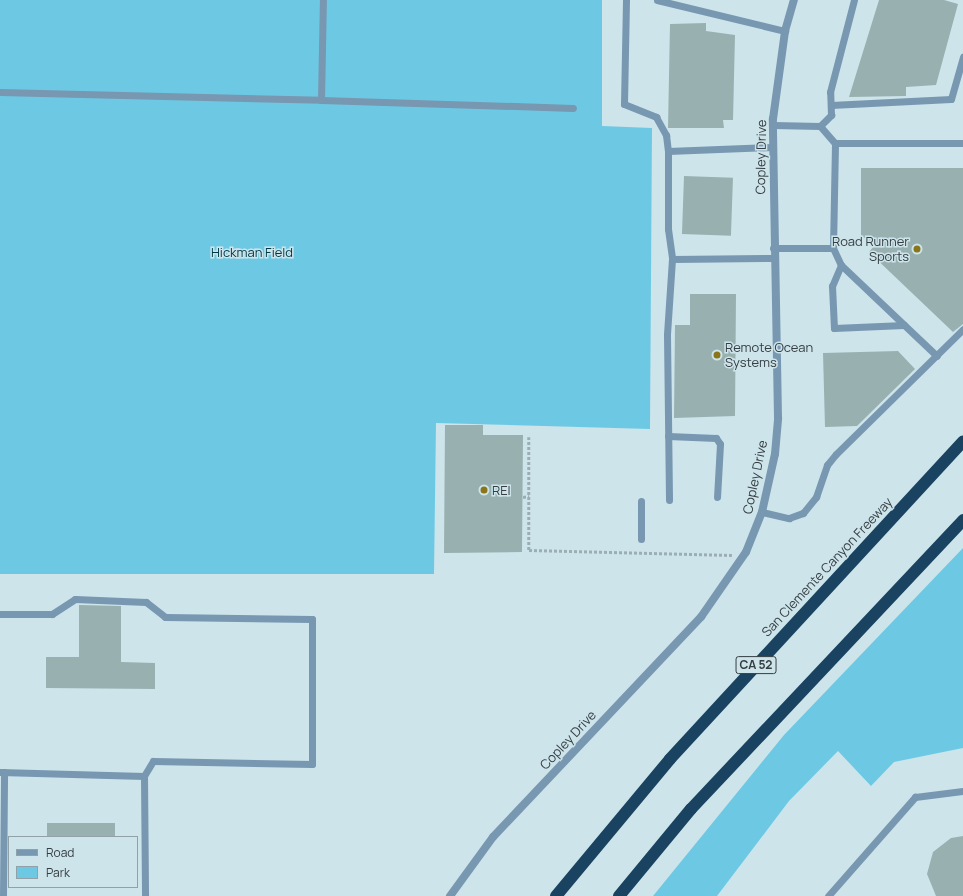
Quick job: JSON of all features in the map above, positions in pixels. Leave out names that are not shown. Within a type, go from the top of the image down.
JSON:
[{"type":"highway","name":"San Clemente Canyon Freeway","points":[[556,896],[670,759],[963,441]]},
{"type":"highway","points":[[619,896],[691,809],[963,520]]},
{"type":"street","name":"Copley Drive","points":[[450,896],[493,837],[701,617],[742,558],[762,512],[775,454],[778,418],[773,248],[773,125],[785,31],[794,0]]},
{"type":"lane","points":[[321,100],[323,0]]},
{"type":"lane","points":[[626,0],[624,104],[656,117],[666,135],[668,151],[668,229],[672,259],[667,335],[669,500]]},
{"type":"lane","points":[[657,0],[785,31]]},
{"type":"lane","points":[[773,125],[820,126],[831,115],[830,92],[854,0]]},
{"type":"lane","points":[[831,105],[951,99],[963,57]]},
{"type":"lane","points":[[0,92],[573,108]]},
{"type":"lane","points":[[820,126],[835,143],[833,248],[841,265],[937,356]]},
{"type":"lane","points":[[835,143],[963,143]]},
{"type":"lane","points":[[668,151],[772,148]]},
{"type":"lane","points":[[773,248],[833,248]]},
{"type":"lane","points":[[672,259],[774,258]]},
{"type":"lane","points":[[841,265],[832,286],[834,328],[904,325]]},
{"type":"lane","points":[[762,512],[789,518],[803,513],[816,498],[828,465],[836,454],[963,329]]},
{"type":"lane","points":[[668,436],[716,438],[720,444],[717,497]]},
{"type":"lane","points":[[641,501],[641,539]]},
{"type":"lane","points":[[0,614],[52,614],[75,599],[146,602],[165,617],[312,619],[312,764],[153,762],[144,776],[145,896]]},
{"type":"lane","points":[[3,896],[2,772],[144,776]]},
{"type":"lane","points":[[828,896],[915,797],[963,791]]},
{"type":"path","points":[[529,437],[529,550],[723,552],[742,558]]},
{"type":"path","points":[[523,497],[529,496]]},
{"type":"green space","name":"Hickman Field","points":[[0,0],[602,0],[602,126],[652,128],[650,429],[436,423],[434,574],[0,574]]},
{"type":"green space","points":[[963,548],[963,748],[894,762],[871,786],[838,751],[789,801],[717,896],[653,896],[784,735]]},
{"type":"building","points":[[879,0],[944,0],[958,4],[936,85],[906,87],[906,96],[849,97]]},
{"type":"building","points":[[706,23],[706,31],[735,35],[733,120],[723,120],[724,128],[668,128],[670,24]]},
{"type":"building","name":"Road Runner Sports","points":[[861,168],[963,168],[963,324],[953,332],[869,252],[874,246],[861,235]]},
{"type":"building","points":[[684,176],[733,178],[731,236],[682,234]]},
{"type":"building","points":[[690,294],[736,294],[735,416],[674,418],[675,325],[690,325]]},
{"type":"building","points":[[898,351],[915,369],[857,426],[825,427],[823,353]]},
{"type":"building","points":[[445,425],[483,425],[483,435],[523,435],[522,552],[444,553]]},
{"type":"building","points":[[79,605],[121,606],[121,662],[155,663],[155,689],[46,688],[46,657],[79,657]]},
{"type":"building","points":[[47,823],[115,823],[115,836],[47,836]]},
{"type":"building","points":[[963,836],[963,896],[936,896],[927,874],[933,852],[951,838]]},
{"type":"place","name":"Road Runner Sports","points":[[917,249]]},
{"type":"place","name":"Remote Ocean Systems","points":[[717,355]]},
{"type":"place","name":"REI","points":[[484,490]]}]
